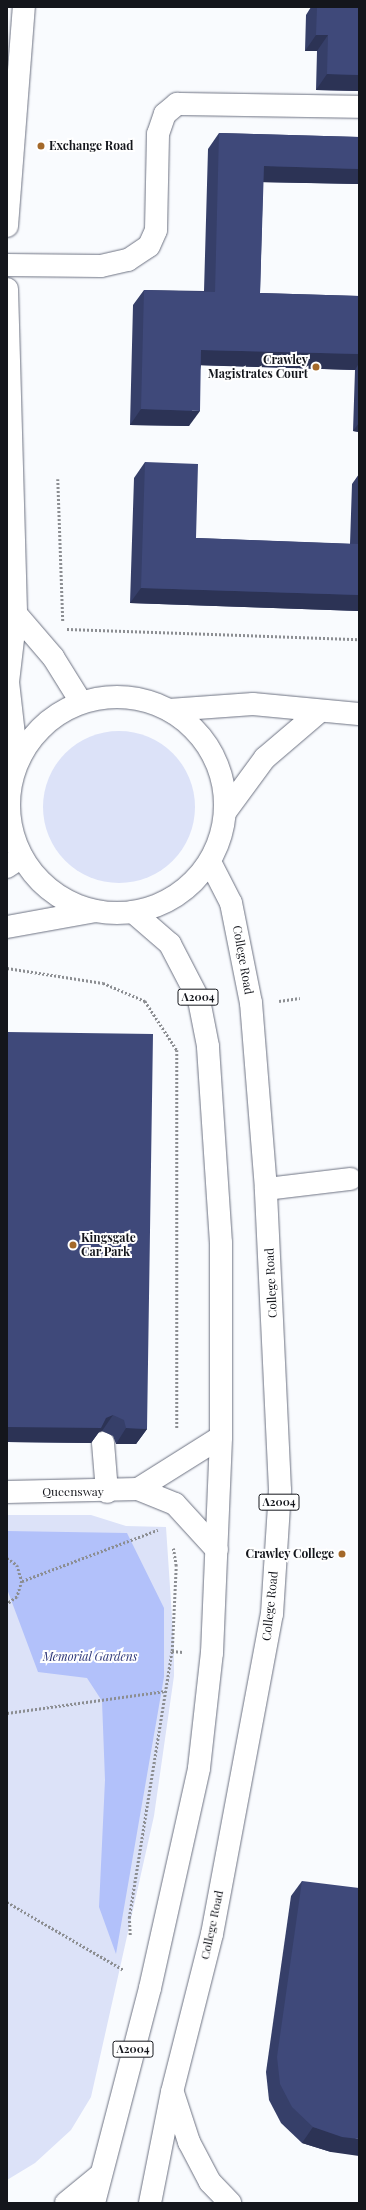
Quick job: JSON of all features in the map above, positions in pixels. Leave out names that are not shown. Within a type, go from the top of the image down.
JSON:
[{"type":"main road","points":[[7,226],[24,7]]},
{"type":"main road","points":[[7,265],[101,266],[128,260],[149,246],[156,230],[158,134],[165,114],[177,104],[359,107]]},
{"type":"main road","points":[[7,289],[16,614],[8,682],[17,761]]},
{"type":"main road","points":[[16,614],[53,657],[81,702]]},
{"type":"main road","points":[[7,927],[95,911],[133,912],[164,903],[190,886],[210,862],[221,837],[226,811],[224,782],[214,755],[197,732],[168,710],[134,698],[81,702],[36,732],[17,761],[8,794],[14,862],[66,901],[95,911]]},
{"type":"main road","points":[[168,710],[253,704],[319,712],[359,714]]},
{"type":"main road","points":[[226,811],[265,758],[319,712]]},
{"type":"main road","name":"College Road","points":[[150,2203],[172,2092],[212,1934],[272,1614],[280,1490],[266,1189],[245,958],[231,903],[210,862]]},
{"type":"main road","name":"A2004","points":[[94,2203],[99,2176],[150,1988],[198,1768],[212,1653],[221,1437],[221,1243],[208,1046],[199,1000],[170,944],[133,912]]},
{"type":"main road","points":[[266,1189],[350,1179]]},
{"type":"main road","name":"Queensway","points":[[138,1489],[171,1466],[221,1437]]},
{"type":"main road","points":[[103,1443],[107,1492]]},
{"type":"main road","name":"Queensway","points":[[7,1492],[107,1492],[138,1489],[167,1500],[217,1550]]},
{"type":"main road","points":[[172,2092],[188,2142],[210,2182],[230,2203]]},
{"type":"main road","points":[[66,2203],[99,2176]]},
{"type":"path","points":[[58,479],[63,629],[359,639]]},
{"type":"path","points":[[7,968],[103,983],[145,1001],[177,1050],[177,1443],[171,1466]]},
{"type":"path","points":[[272,1001],[300,998]]},
{"type":"path","points":[[130,1939],[129,1918],[172,1651],[176,1566],[166,1527],[167,1500]]},
{"type":"path","points":[[22,1581],[166,1527]]},
{"type":"path","points":[[7,1558],[17,1566],[22,1581],[17,1597],[7,1604]]},
{"type":"path","points":[[7,1713],[165,1691]]},
{"type":"path","points":[[7,1902],[126,1971]]},
{"type":"green space","points":[[112,731],[126,731],[141,734],[155,740],[173,753],[186,771],[192,785],[195,807],[192,829],[186,843],[173,861],[155,874],[141,880],[126,883],[112,883],[97,880],[83,874],[71,866],[60,855],[52,843],[46,829],[43,814],[43,800],[46,785],[52,771],[60,759],[71,748],[83,740],[97,734]]},
{"type":"green space","name":"Memorial Gardens","points":[[7,1515],[91,1515],[126,1526],[166,1527],[174,1647],[174,1676],[154,1816],[91,2097],[71,2130],[35,2163],[7,2180]]},
{"type":"green space","points":[[7,1531],[127,1533],[164,1608],[164,1677],[116,1954],[99,1907],[105,1780],[102,1701],[87,1678],[38,1672],[7,1589]]},
{"type":"building","points":[[317,7],[359,7],[359,75],[327,74],[328,35],[316,35]]},
{"type":"building","points":[[219,133],[359,137],[359,169],[264,166],[260,293],[359,296],[359,354],[201,350],[200,411],[141,409],[144,290],[215,292]]},
{"type":"building","points":[[145,462],[198,464],[196,538],[359,544],[359,595],[141,588]]},
{"type":"building","name":"Kingsgate Car Park","points":[[7,1032],[153,1034],[147,1429],[126,1428],[124,1420],[113,1415],[106,1418],[101,1428],[7,1427]]},
{"type":"building","points":[[302,1881],[359,1888],[359,2139],[342,2137],[313,2127],[292,2107],[280,2084],[277,2057]]},
{"type":"place","name":"Exchange Road","points":[[41,146]]},
{"type":"place","name":"Crawley Magistrates Court","points":[[316,367]]},
{"type":"place","name":"Kingsgate Car Park","points":[[73,1245]]},
{"type":"place","name":"Crawley College","points":[[342,1554]]}]
